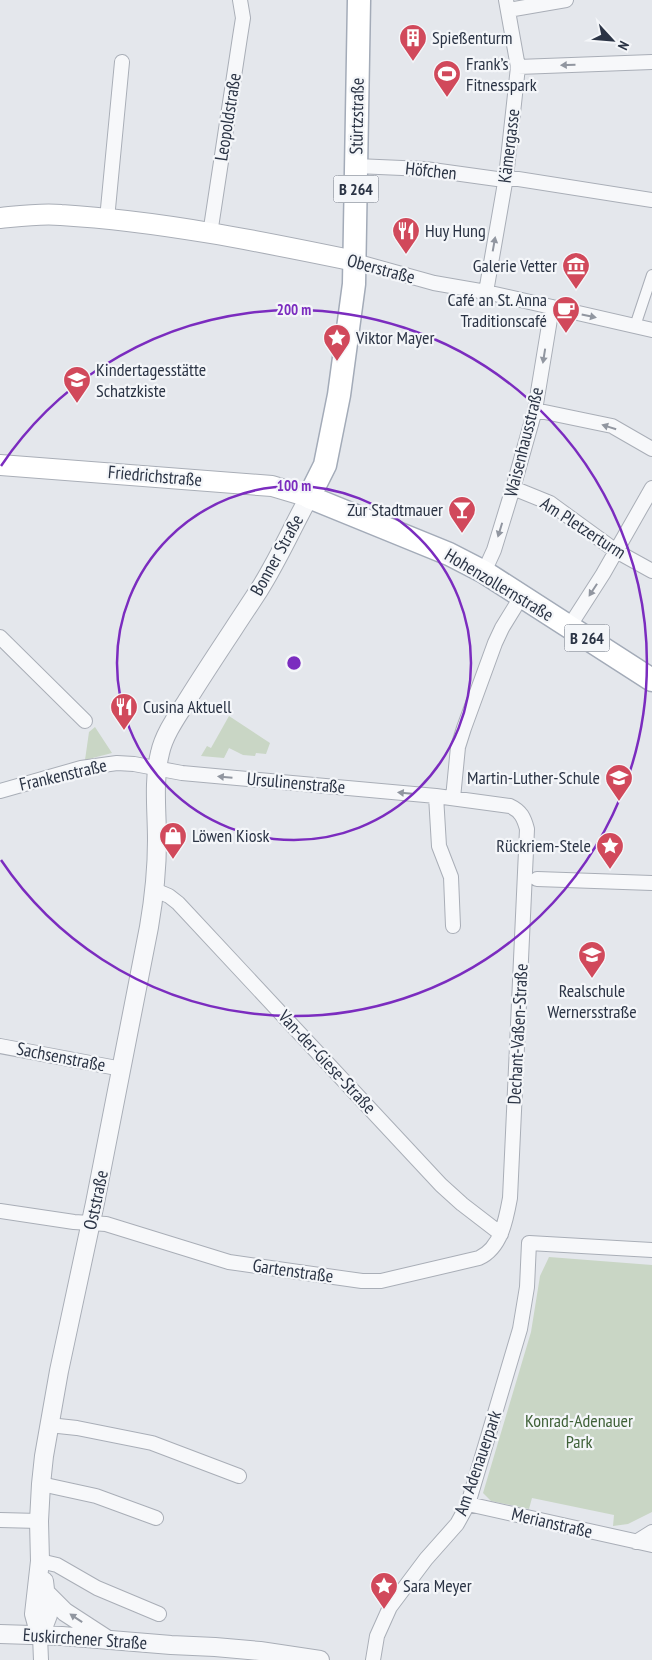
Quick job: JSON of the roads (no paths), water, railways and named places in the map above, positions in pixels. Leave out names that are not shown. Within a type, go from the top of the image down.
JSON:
[{"type":"main road","name":"Stürtzstraße","points":[[355,261],[359,0]]},
{"type":"main road","name":"Oberstraße","points":[[0,218],[59,214],[147,223],[233,237],[355,261]]},
{"type":"main road","name":"Bonner Straße","points":[[309,497],[325,465],[330,442],[339,395],[354,284],[355,261]]},
{"type":"main road","name":"Friedrichstraße","points":[[0,465],[272,486],[309,497]]},
{"type":"main road","name":"Hohenzollernstraße","points":[[309,497],[449,554],[484,572],[652,680]]},
{"type":"street","name":"Leopoldstraße","points":[[210,234],[242,28],[243,18],[240,0]]},
{"type":"street","points":[[507,5],[566,0]]},
{"type":"street","name":"Kämergasse","points":[[486,292],[506,177],[518,67],[507,5]]},
{"type":"street","points":[[108,219],[122,62]]},
{"type":"street","points":[[518,67],[652,62]]},
{"type":"street","name":"Höfchen","points":[[356,166],[426,169],[497,179],[506,177],[652,200]]},
{"type":"street","name":"Oberstraße","points":[[355,261],[434,283],[486,292],[652,330]]},
{"type":"street","points":[[635,326],[652,275]]},
{"type":"street","name":"Waisenhausstraße","points":[[484,572],[494,550],[535,410],[552,308]]},
{"type":"street","points":[[535,410],[612,426],[652,449]]},
{"type":"street","name":"Am Pletzerturm","points":[[513,488],[550,503],[616,551],[652,571]]},
{"type":"street","name":"Bonner Straße","points":[[157,768],[163,742],[196,685],[276,562],[309,497]]},
{"type":"street","points":[[569,627],[650,497]]},
{"type":"street","points":[[453,798],[458,747],[464,728],[495,643],[521,597]]},
{"type":"street","points":[[0,637],[85,721]]},
{"type":"street","name":"Frankenstraße","points":[[0,791],[101,764],[118,763],[157,768]]},
{"type":"street","name":"Ursulinenstraße","points":[[157,768],[196,774],[453,798],[510,806],[519,810],[524,819]]},
{"type":"street","name":"Oststraße","points":[[40,1636],[34,1614],[40,1561],[39,1521],[41,1484],[49,1425],[150,927],[155,890],[157,768]]},
{"type":"street","points":[[436,796],[439,846],[451,877],[453,926]]},
{"type":"street","name":"Dechant-Vaßen-Straße","points":[[498,1240],[510,1198],[527,829],[524,819]]},
{"type":"street","points":[[537,879],[652,884]]},
{"type":"street","name":"Van-der-Giese-Straße","points":[[155,890],[170,896],[178,903],[441,1185],[498,1240]]},
{"type":"street","name":"Sachsenstraße","points":[[0,1046],[122,1069]]},
{"type":"street","name":"Gartenstraße","points":[[0,1211],[106,1224],[229,1262],[362,1282],[381,1281],[479,1258],[488,1254],[498,1240]]},
{"type":"street","name":"Am Adenauerpark","points":[[373,1660],[377,1636],[390,1607],[426,1559],[456,1524],[468,1504],[520,1329],[527,1287],[529,1243],[652,1250]]},
{"type":"street","points":[[49,1425],[77,1428],[152,1443],[239,1476]]},
{"type":"street","points":[[41,1484],[96,1496],[156,1518]]},
{"type":"street","name":"Merianstraße","points":[[468,1504],[652,1545]]},
{"type":"street","points":[[0,1520],[39,1521]]},
{"type":"street","points":[[636,1542],[652,1532]]},
{"type":"street","points":[[40,1561],[57,1565],[97,1588],[159,1614]]},
{"type":"street","name":"Oststraße","points":[[40,1561],[47,1594],[48,1615],[40,1636]]},
{"type":"street","points":[[47,1594],[66,1612],[107,1640]]},
{"type":"street","name":"Euskirchener Straße","points":[[0,1634],[260,1651],[320,1660]]},
{"type":"street","points":[[40,1636],[41,1660]]},
{"type":"place","name":"Spießenturm","points":[[413,62]]},
{"type":"place","name":"Frank’s Fitnesspark","points":[[447,98]]},
{"type":"place","name":"Huy Hung","points":[[406,255]]},
{"type":"place","name":"Galerie Vetter","points":[[576,290]]},
{"type":"place","name":"Café an St. Anna Traditionscafé","points":[[566,334]]},
{"type":"place","name":"Viktor Mayer","points":[[337,362]]},
{"type":"place","name":"Kindertagesstätte Schatzkiste","points":[[77,404]]},
{"type":"place","name":"Zur Stadtmauer","points":[[462,534]]},
{"type":"place","name":"Cusina Aktuell","points":[[124,731]]},
{"type":"place","name":"Martin-Luther-Schule","points":[[619,802]]},
{"type":"place","name":"Löwen Kiosk","points":[[173,860]]},
{"type":"place","name":"Rückriem-Stele","points":[[610,870]]},
{"type":"place","name":"Realschule Wernersstraße","points":[[592,979]]},
{"type":"place","name":"Sara Meyer","points":[[384,1610]]},
{"type":"park label","name":"Konrad-Adenauer Park","points":[[579,1431]]}]
